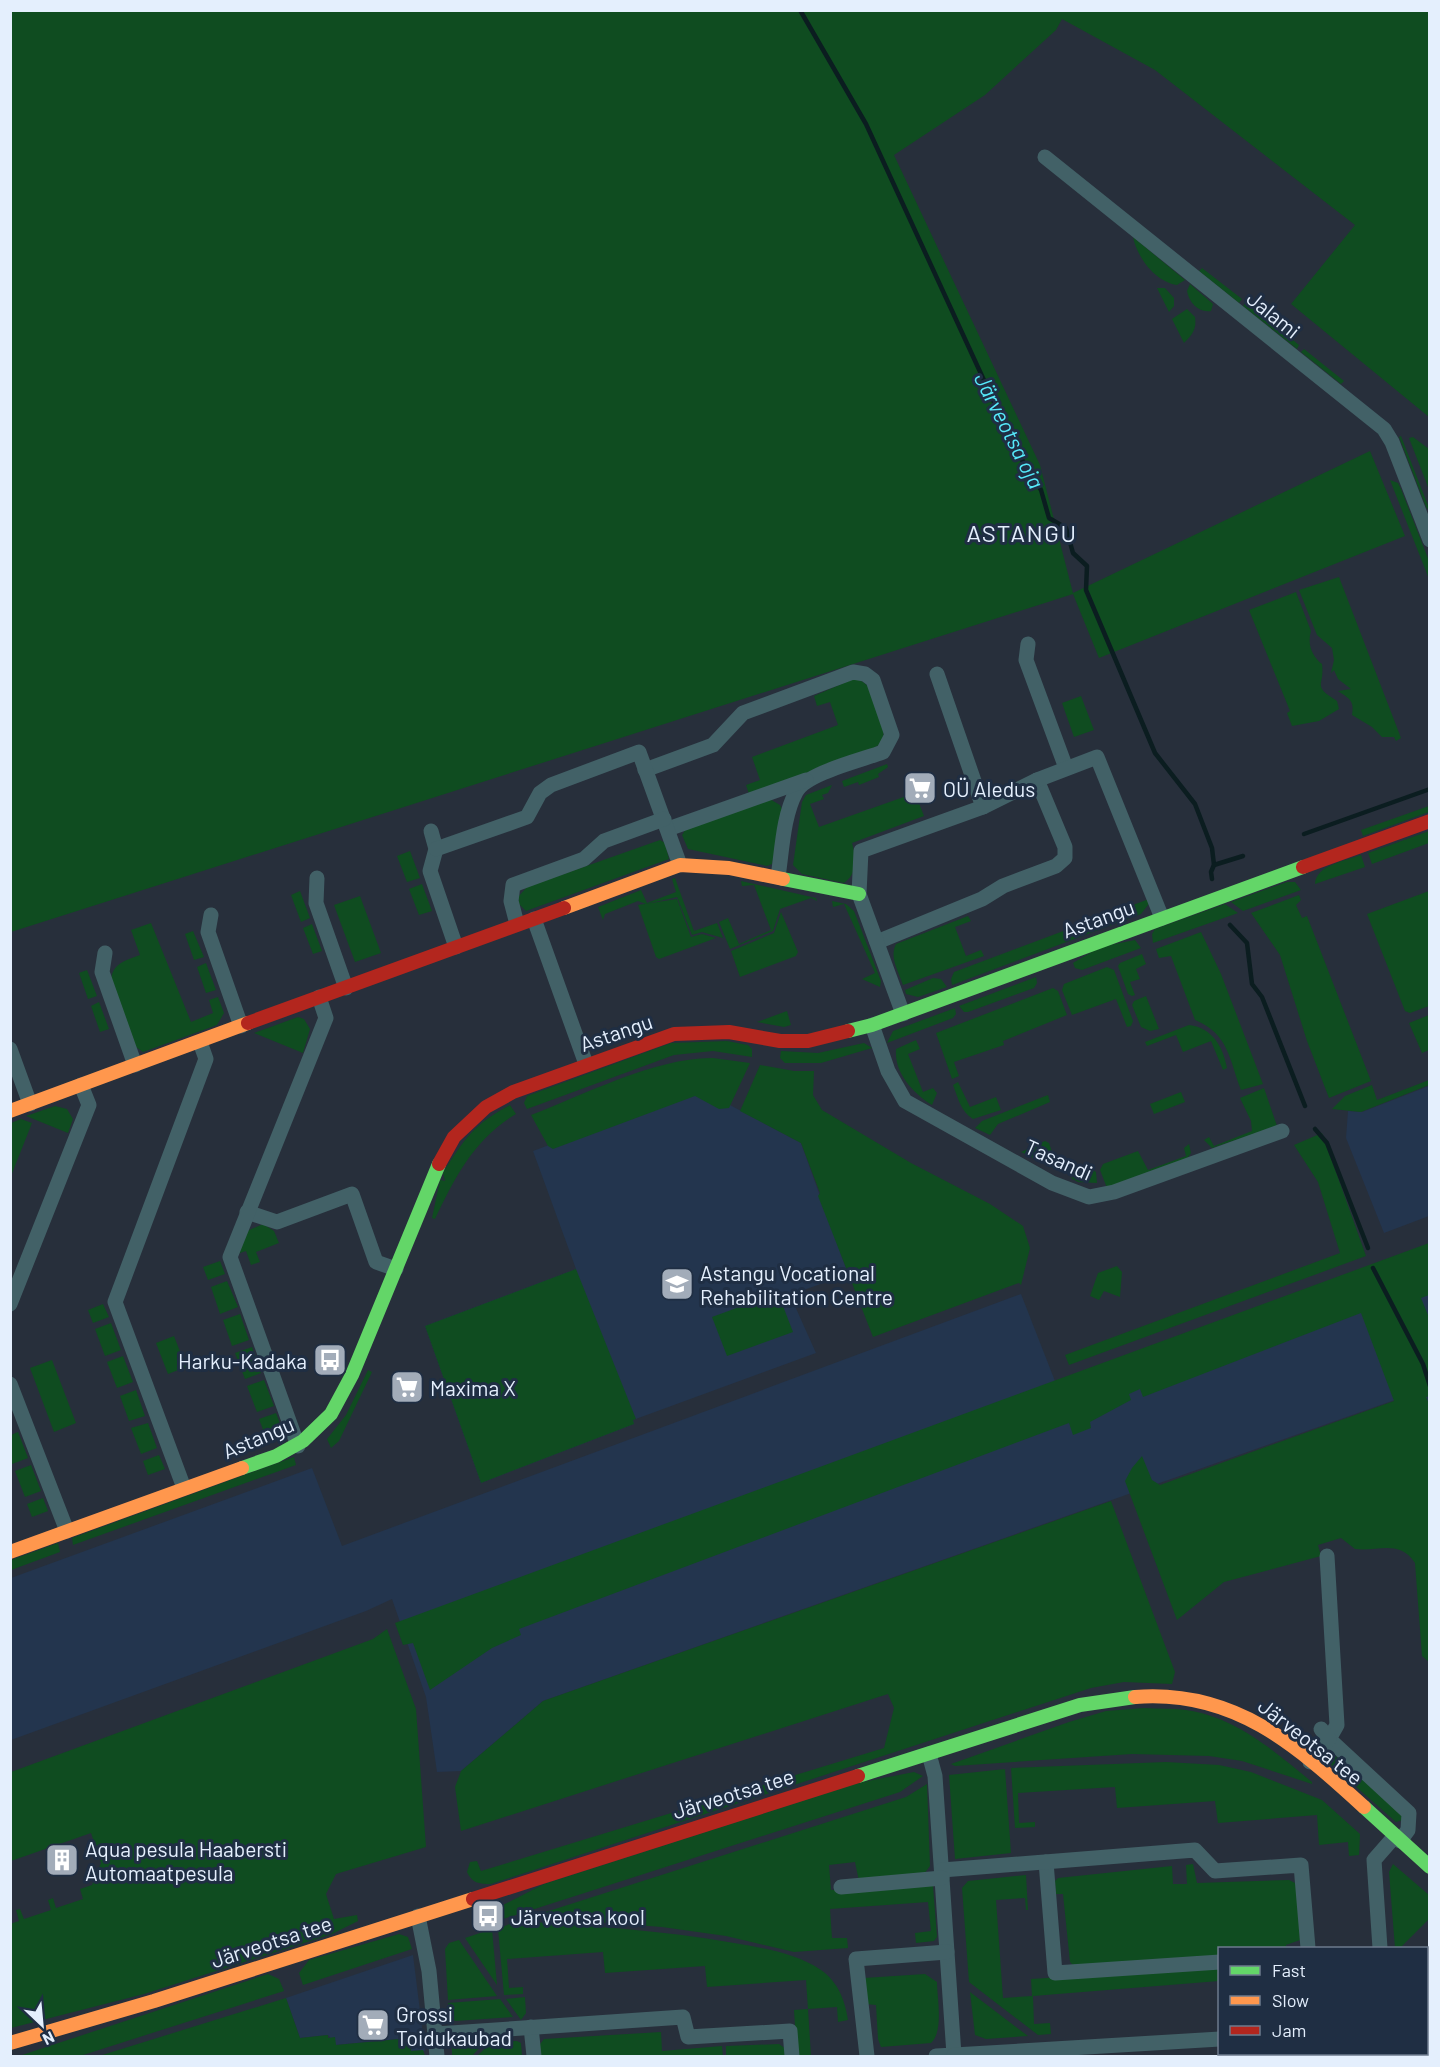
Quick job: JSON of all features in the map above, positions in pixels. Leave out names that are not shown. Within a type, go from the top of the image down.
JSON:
[{"type":"street","name":"Jalami","points":[[1045,157],[1384,429],[1392,442],[1428,530]]},
{"type":"street","points":[[1028,644],[1026,660],[1066,768]]},
{"type":"street","points":[[517,924],[511,901],[513,885],[584,859],[604,841],[808,779],[883,752],[892,735],[873,680],[865,674],[853,672],[744,713],[713,745],[645,770]]},
{"type":"street","points":[[937,674],[983,807]]},
{"type":"street","points":[[436,849],[527,817],[540,793],[551,785],[639,752],[680,865]]},
{"type":"street","points":[[903,1014],[859,894],[861,851],[983,807],[1066,768],[1097,757],[1162,918]]},
{"type":"street","points":[[778,877],[790,809],[796,790],[808,779]]},
{"type":"street","points":[[877,942],[982,899],[1003,886],[1056,866],[1065,858],[1065,847],[1037,780]]},
{"type":"street","name":"Astangu","points":[[10,1552],[298,1446],[318,1431],[337,1407],[442,1156],[470,1120],[486,1107],[513,1092],[674,1034],[729,1032],[780,1041],[802,1041],[821,1039],[872,1025],[1430,821]]},
{"type":"street","points":[[430,831],[436,849],[429,871],[456,947]]},
{"type":"street","points":[[10,1111],[680,865],[729,868],[859,894]]},
{"type":"street","points":[[318,878],[316,903],[346,988]]},
{"type":"street","points":[[211,915],[208,932],[241,1026]]},
{"type":"street","points":[[534,919],[586,1064]]},
{"type":"street","points":[[105,952],[102,972],[135,1065]]},
{"type":"street","points":[[298,1446],[230,1257],[326,1017],[319,997]]},
{"type":"street","name":"Tasandi","points":[[872,1025],[888,1071],[905,1101],[1052,1183],[1089,1197],[1114,1192],[1282,1131]]},
{"type":"street","points":[[184,1488],[115,1302],[206,1059],[200,1042]]},
{"type":"street","points":[[10,1049],[30,1104]]},
{"type":"street","points":[[10,1304],[88,1105],[81,1085]]},
{"type":"street","points":[[247,1212],[277,1222],[352,1194],[376,1262],[396,1269]]},
{"type":"street","points":[[10,1384],[67,1531]]},
{"type":"street","points":[[1310,1762],[1325,1734],[1337,1725],[1327,1556]]},
{"type":"street","name":"Järveotsa tee","points":[[10,2043],[154,2001],[1080,1705],[1116,1698],[1159,1696],[1211,1702],[1239,1713],[1265,1727],[1310,1762],[1430,1867]]},
{"type":"street","points":[[1325,1734],[1409,1813],[1408,1830],[1374,1860],[1380,1947]]},
{"type":"street","points":[[929,1754],[936,1776],[954,2055]]},
{"type":"street","points":[[841,1887],[1046,1862],[1195,1850],[1215,1871],[1301,1865],[1308,1947]]},
{"type":"street","points":[[1046,1862],[1055,1973],[1218,1962]]},
{"type":"street","points":[[418,1916],[429,1971],[437,2056]]},
{"type":"street","points":[[867,2056],[856,1959],[947,1952]]},
{"type":"street","points":[[436,2034],[683,2017],[688,2037],[790,2031],[792,2056]]},
{"type":"street","points":[[531,2027],[534,2056]]},
{"type":"street","points":[[936,2056],[1022,2054],[1218,2039]]},
{"type":"shaded area","points":[[1429,1086],[1429,1216],[1384,1233],[1346,1138],[1348,1111],[1362,1112]]},
{"type":"shaded area","name":"Astangu Vocational Rehabilitation Centre","points":[[700,1089],[801,1143],[848,1274],[790,1295],[816,1353],[633,1420],[634,1424],[481,1483],[425,1326],[576,1269],[533,1151]]},
{"type":"shaded area","points":[[1429,1270],[1429,1406],[1423,1390],[543,1701],[461,1771],[437,1772],[426,1697],[392,1599],[366,1611],[11,1740],[11,1578],[312,1468],[342,1546],[1021,1294],[1062,1399]]},
{"type":"shaded area","points":[[413,1955],[425,2051],[411,2051],[410,2038],[336,2045],[328,2035],[300,2038],[286,1998]]},
{"type":"green space","points":[[11,10],[1429,11],[1429,417],[1291,304],[1355,225],[1155,70],[1062,19],[1056,30],[985,95],[894,155],[1040,465],[1073,593],[1370,451],[1405,536],[1099,658],[1073,594],[11,932]]},
{"type":"green space","points":[[1133,237],[1185,280],[1177,285],[1154,274],[1138,253]]},
{"type":"green space","points":[[1202,268],[1242,299],[1239,303],[1199,271]]},
{"type":"green space","points":[[1190,284],[1213,304],[1211,311],[1199,309],[1192,303],[1187,291]]},
{"type":"green space","points":[[1157,288],[1165,288],[1174,298],[1174,306],[1169,312]]},
{"type":"green space","points":[[1246,302],[1299,345],[1297,349],[1243,306]]},
{"type":"green space","points":[[1187,309],[1195,317],[1195,328],[1184,343],[1172,319]]},
{"type":"green space","points":[[1304,349],[1344,381],[1341,384],[1301,352]]},
{"type":"green space","points":[[1401,436],[1429,508],[1429,511],[1399,437]]},
{"type":"green space","points":[[1413,437],[1429,449],[1428,487],[1409,438]]},
{"type":"green space","points":[[1390,480],[1398,483],[1401,489],[1429,561],[1429,579]]},
{"type":"green space","points":[[1339,577],[1401,738],[1396,741],[1394,737],[1382,737],[1372,727],[1352,715],[1352,703],[1338,691],[1351,689],[1338,679],[1334,670],[1331,673],[1334,660],[1332,648],[1317,635],[1299,590]]},
{"type":"green space","points":[[1296,592],[1311,631],[1311,649],[1322,664],[1322,688],[1337,701],[1339,709],[1319,721],[1292,726],[1287,713],[1290,711],[1249,610]]},
{"type":"green space","points":[[853,679],[868,686],[878,703],[883,724],[883,742],[874,748],[749,794],[746,785],[760,780],[752,757],[838,725],[830,702],[817,706],[814,696]]},
{"type":"green space","points":[[1081,696],[1094,730],[1074,737],[1062,703]]},
{"type":"green space","points":[[887,764],[888,767],[878,774],[879,777],[859,785],[858,782],[844,787],[842,781]]},
{"type":"green space","points":[[832,785],[828,793],[822,795],[824,799],[810,804],[819,827],[915,793],[924,816],[852,843],[854,870],[844,883],[802,874],[793,865],[802,802],[806,795]]},
{"type":"green space","points":[[768,798],[780,805],[783,811],[772,864],[767,866],[688,849],[682,835],[685,830]]},
{"type":"green space","points":[[1429,806],[1429,812],[1363,836],[1361,830]]},
{"type":"green space","points":[[1429,831],[1429,843],[1372,864],[1368,853]]},
{"type":"green space","points":[[660,840],[665,843],[669,859],[526,911],[519,904],[518,897],[527,887]]},
{"type":"green space","points":[[410,851],[420,878],[407,882],[397,856]]},
{"type":"green space","points":[[1361,855],[1365,867],[1315,884],[1320,872],[1326,868]]},
{"type":"green space","points":[[675,878],[694,931],[717,923],[723,938],[702,932],[692,935],[677,897],[646,904],[638,901],[605,914],[603,920],[598,907],[641,890],[647,903],[676,892],[672,879]]},
{"type":"green space","points":[[741,881],[816,898],[817,901],[811,898],[780,909],[773,931],[730,949],[719,922],[728,918],[739,944],[771,930],[754,885],[742,886]]},
{"type":"green space","points":[[1287,882],[1295,882],[1301,890],[1243,911],[1231,902]]},
{"type":"green space","points":[[422,884],[432,911],[419,915],[409,889]]},
{"type":"green space","points":[[300,891],[310,918],[301,922],[291,895]]},
{"type":"green space","points":[[1429,891],[1429,1006],[1410,1013],[1405,1011],[1367,914]]},
{"type":"green space","points":[[1299,895],[1301,900],[1296,905],[1302,918],[1307,916],[1371,1081],[1329,1098],[1307,1041],[1280,955],[1251,913]]},
{"type":"green space","points":[[360,896],[381,953],[355,962],[334,905]]},
{"type":"green space","points":[[677,899],[691,937],[702,934],[716,938],[659,959],[656,957],[638,905]]},
{"type":"green space","points":[[1149,899],[1148,905],[1141,914],[952,985],[951,979],[954,972]]},
{"type":"green space","points":[[832,901],[846,904],[854,911],[881,981],[880,987],[862,979],[875,973],[844,904],[833,907]]},
{"type":"green space","points":[[1225,904],[1238,913],[1153,943],[1152,934],[1155,929]]},
{"type":"green space","points":[[781,912],[798,952],[796,956],[740,977],[731,951],[774,933]]},
{"type":"green space","points":[[968,916],[971,921],[955,927],[966,956],[981,950],[984,956],[903,985],[894,959],[896,944]]},
{"type":"green space","points":[[151,923],[191,1022],[213,1013],[209,1000],[218,997],[224,1013],[217,1025],[143,1052],[136,1047],[111,981],[117,966],[140,955],[131,930]]},
{"type":"green space","points":[[312,924],[322,951],[313,954],[303,928]]},
{"type":"green space","points":[[193,931],[204,957],[194,960],[185,934]]},
{"type":"green space","points":[[1201,932],[1221,974],[1263,1084],[1241,1090],[1221,1040],[1215,1032],[1195,1020],[1171,956],[1159,958],[1156,949]]},
{"type":"green space","points":[[1135,940],[1141,948],[1082,970],[1075,968],[1073,963],[1100,947]]},
{"type":"green space","points":[[1142,954],[1146,964],[1136,969],[1140,979],[1130,982],[1135,995],[1132,996],[1128,994],[1118,966]]},
{"type":"green space","points":[[206,963],[216,990],[206,993],[197,967]]},
{"type":"green space","points":[[1107,967],[1114,970],[1133,1021],[1131,1026],[1127,1027],[1116,999],[1072,1015],[1062,990],[1064,984]]},
{"type":"green space","points":[[87,970],[97,996],[88,999],[79,973]]},
{"type":"green space","points":[[1036,977],[1037,983],[1034,988],[968,1012],[964,1012],[959,1006]]},
{"type":"green space","points":[[933,978],[941,979],[947,987],[918,997],[906,994],[905,990]]},
{"type":"green space","points":[[1053,988],[1058,991],[1067,1015],[1003,1041],[1004,1045],[954,1062],[959,1076],[952,1079],[936,1033]]},
{"type":"green space","points":[[1146,996],[1159,1029],[1150,1031],[1141,1027],[1132,1005],[1134,1001]]},
{"type":"green space","points":[[99,1002],[109,1029],[100,1032],[91,1006]]},
{"type":"green space","points":[[955,1008],[956,1014],[953,1018],[887,1043],[893,1031]]},
{"type":"green space","points":[[787,1011],[791,1025],[784,1027],[757,1022]]},
{"type":"green space","points":[[1429,1015],[1429,1050],[1422,1053],[1409,1023]]},
{"type":"green space","points":[[298,1017],[304,1019],[310,1029],[303,1053],[254,1033]]},
{"type":"green space","points":[[1189,1025],[1211,1034],[1220,1046],[1227,1068],[1223,1070],[1211,1041],[1183,1052],[1176,1035],[1147,1046],[1145,1042]]},
{"type":"green space","points":[[916,1040],[920,1049],[908,1054],[923,1092],[933,1088],[937,1093],[932,1105],[918,1095],[906,1081],[896,1058],[896,1049]]},
{"type":"green space","points":[[727,1041],[748,1045],[752,1049],[752,1057],[713,1051],[674,1055],[527,1109],[524,1103],[527,1096],[671,1043]]},
{"type":"green space","points":[[864,1043],[872,1048],[821,1063],[785,1063],[780,1058],[781,1051],[818,1053]]},
{"type":"green space","points":[[713,1058],[750,1063],[729,1108],[719,1109],[695,1096],[553,1149],[548,1146],[531,1115],[645,1070],[691,1059]]},
{"type":"green space","points":[[760,1065],[794,1071],[814,1071],[813,1095],[822,1110],[911,1163],[990,1204],[1023,1226],[1030,1248],[1021,1285],[1019,1283],[873,1337],[818,1196],[820,1193],[801,1143],[740,1111]]},
{"type":"green space","points":[[1429,1080],[1429,1085],[1361,1112],[1332,1109],[1345,1096],[1372,1085],[1377,1100]]},
{"type":"green space","points":[[958,1082],[970,1107],[996,1097],[1001,1110],[973,1119],[958,1100],[953,1085]]},
{"type":"green space","points":[[1264,1088],[1277,1126],[1212,1148],[1204,1140],[1209,1137],[1214,1146],[1252,1131],[1251,1121],[1240,1098]]},
{"type":"green space","points":[[1181,1092],[1185,1102],[1154,1114],[1150,1104]]},
{"type":"green space","points":[[1048,1095],[1050,1102],[998,1124],[990,1135],[975,1128],[982,1121]]},
{"type":"green space","points":[[510,1105],[516,1114],[489,1135],[478,1147],[450,1188],[435,1219],[432,1218],[440,1180],[445,1181],[443,1173],[457,1151],[471,1133],[487,1119]]},
{"type":"green space","points":[[55,1106],[67,1109],[73,1119],[68,1133],[26,1116]]},
{"type":"green space","points":[[21,1119],[32,1123],[11,1176],[11,1123]]},
{"type":"green space","points":[[1322,1133],[1366,1256],[1069,1365],[1065,1355],[1340,1253],[1318,1182],[1294,1145]]},
{"type":"green space","points":[[1045,1141],[1049,1143],[1058,1170],[1021,1152]]},
{"type":"green space","points":[[1189,1144],[1191,1153],[1186,1160],[1107,1188],[1100,1170],[1103,1164],[1138,1151],[1148,1170],[1186,1156],[1184,1148]]},
{"type":"green space","points":[[1092,1169],[1096,1172],[1097,1183],[1078,1182],[1071,1178]]},
{"type":"green space","points":[[263,1224],[274,1231],[279,1243],[256,1252],[260,1262],[251,1265],[246,1251],[237,1254],[247,1231]]},
{"type":"green space","points":[[1429,1243],[1429,1295],[1421,1298],[1430,1320],[1430,1396],[1426,1397],[1430,1406],[1429,1662],[1422,1656],[1415,1563],[1402,1551],[1388,1548],[1355,1549],[1341,1538],[1318,1545],[1321,1556],[1224,1582],[1177,1620],[1125,1481],[1142,1456],[1152,1480],[1160,1485],[1394,1401],[1361,1313],[1143,1397],[1140,1389],[1129,1394],[1131,1400],[1090,1422],[1091,1428],[1073,1435],[1069,1423],[519,1629],[521,1635],[492,1648],[430,1690],[413,1643],[403,1645],[395,1623]]},
{"type":"green space","points":[[220,1261],[225,1274],[208,1280],[203,1267]]},
{"type":"green space","points":[[1117,1266],[1122,1272],[1120,1297],[1104,1291],[1099,1300],[1090,1296],[1098,1273]]},
{"type":"green space","points":[[576,1269],[636,1419],[633,1420],[634,1424],[481,1483],[425,1326]]},
{"type":"green space","points":[[227,1281],[238,1307],[220,1314],[211,1287]]},
{"type":"green space","points":[[778,1293],[793,1332],[727,1356],[712,1317]]},
{"type":"green space","points":[[103,1304],[109,1317],[93,1323],[88,1310]]},
{"type":"green space","points":[[240,1314],[249,1340],[232,1346],[223,1320]]},
{"type":"green space","points":[[111,1323],[121,1350],[105,1356],[95,1329]]},
{"type":"green space","points":[[174,1336],[186,1367],[168,1374],[156,1343]]},
{"type":"green space","points":[[252,1347],[261,1373],[245,1379],[235,1353]]},
{"type":"green space","points":[[123,1356],[133,1382],[117,1388],[107,1362]]},
{"type":"green space","points":[[52,1360],[76,1423],[54,1432],[30,1368]]},
{"type":"green space","points":[[368,1370],[372,1372],[339,1441],[331,1448],[327,1439],[346,1415]]},
{"type":"green space","points":[[264,1380],[274,1406],[257,1412],[247,1386]]},
{"type":"green space","points":[[136,1390],[145,1416],[129,1421],[120,1396]]},
{"type":"green space","points":[[276,1413],[281,1426],[264,1432],[259,1419]]},
{"type":"green space","points":[[148,1423],[157,1448],[141,1454],[131,1428]]},
{"type":"green space","points":[[18,1432],[28,1458],[12,1464],[11,1435]]},
{"type":"green space","points":[[159,1455],[165,1469],[148,1475],[143,1461]]},
{"type":"green space","points":[[294,1457],[296,1465],[73,1545],[72,1538]]},
{"type":"green space","points":[[31,1465],[41,1491],[25,1497],[15,1471]]},
{"type":"green space","points":[[43,1498],[48,1511],[32,1517],[27,1504]]},
{"type":"green space","points":[[1111,1501],[1175,1672],[1172,1684],[1124,1682],[1091,1688],[491,1884],[476,1882],[469,1876],[467,1872],[470,1862],[477,1861],[481,1871],[884,1748],[894,1708],[888,1694],[461,1831],[455,1787],[461,1771],[543,1701]]},
{"type":"green space","points":[[58,1543],[60,1552],[11,1570],[11,1560]]},
{"type":"green space","points":[[387,1629],[416,1709],[426,1847],[336,1874],[326,1894],[334,1919],[357,1915],[358,1921],[332,1934],[144,1994],[11,2028],[10,1924],[19,1921],[16,1910],[20,1909],[24,1919],[51,1910],[48,1900],[53,1898],[56,1908],[83,1899],[80,1889],[92,1885],[101,1863],[91,1833],[11,1861],[11,1772],[373,1639]]},
{"type":"green space","points":[[1144,1708],[1186,1710],[1221,1720],[1269,1747],[1312,1784],[1242,1761],[1209,1756],[1132,1754],[955,1766],[951,1764],[1106,1711]]},
{"type":"green space","points":[[1333,1754],[1403,1813],[1403,1820],[1396,1822],[1328,1762],[1328,1756]]},
{"type":"green space","points":[[1166,1762],[1219,1765],[1251,1772],[1322,1800],[1360,1834],[1359,1855],[1349,1856],[1348,1842],[1319,1845],[1317,1815],[1218,1823],[1215,1801],[1117,1808],[1115,1787],[1018,1793],[1019,1823],[1035,1822],[1035,1827],[1015,1828],[1011,1768]]},
{"type":"green space","points":[[1005,1769],[1011,1853],[955,1859],[949,1775]]},
{"type":"green space","points":[[914,1772],[923,1776],[900,1792],[503,1919],[499,1907],[544,1884],[858,1783]]},
{"type":"green space","points":[[927,1784],[930,1866],[924,1874],[859,1881],[855,1862],[829,1865],[831,1890],[927,1883],[933,1886],[937,1937],[934,1941],[916,1943],[915,1933],[931,1931],[928,1902],[830,1909],[832,1938],[847,1938],[848,1948],[794,1952],[726,1936],[662,1927],[530,1917],[906,1797]]},
{"type":"green space","points":[[1193,1864],[1197,1883],[1289,1880],[1297,1884],[1300,1940],[1286,1947],[1218,1947],[1218,1959],[1074,1966],[1070,1962],[1063,1894],[1056,1894],[1055,1881],[1058,1878],[1172,1866],[1173,1884],[1187,1884],[1186,1865]]},
{"type":"green space","points":[[1393,1864],[1429,1895],[1429,1919],[1401,1947],[1395,1947],[1389,1872]]},
{"type":"green space","points":[[1026,1875],[1028,1910],[1026,1910],[1025,1898],[996,1900],[1003,1998],[1032,1996],[1031,1979],[1218,1967],[1218,1981],[1033,1996],[1034,2024],[1050,2023],[1051,2034],[1038,2035],[969,1982],[962,1888],[968,1881]]},
{"type":"green space","points":[[516,1921],[680,1935],[790,1955],[811,1964],[832,1980],[843,1999],[848,2020],[838,2022],[837,2007],[808,2009],[806,1980],[707,1987],[705,1966],[605,1973],[603,1952],[507,1959],[509,1988],[523,1987],[523,1994],[504,1995],[498,1929]]},
{"type":"green space","points":[[492,1929],[497,1985],[465,1938]]},
{"type":"green space","points":[[399,1934],[408,1937],[412,1949],[303,1985],[299,1973],[309,1960]]},
{"type":"green space","points":[[459,1940],[497,1996],[448,2000],[445,1949],[449,1943]]},
{"type":"green space","points":[[268,1974],[279,1979],[284,1991],[80,2056],[19,2056]]},
{"type":"green space","points":[[925,1974],[937,1982],[939,2023],[935,2038],[931,2043],[881,2047],[878,2039],[876,2005],[866,2004],[864,1978]]},
{"type":"green space","points":[[970,1992],[1028,2036],[986,2039],[975,2035]]},
{"type":"green space","points":[[525,1997],[526,2013],[521,2020],[506,1999]]},
{"type":"green space","points":[[286,1998],[300,2038],[328,2035],[328,2038],[335,2037],[336,2045],[410,2038],[411,2051],[423,2050],[425,2056],[99,2056]]},
{"type":"green space","points":[[500,1999],[513,2017],[455,2021],[450,2017],[448,2003]]},
{"type":"green space","points":[[808,2009],[811,2056],[797,2056],[794,2010]]},
{"type":"green space","points":[[661,2032],[662,2051],[722,2046],[723,2056],[538,2056],[537,2048],[544,2039]]},
{"type":"green space","points":[[517,2041],[521,2043],[522,2056],[477,2056],[492,2042]]},
{"type":"green space","points":[[484,2043],[472,2056],[452,2056],[452,2047],[456,2045]]},
{"type":"green space","points":[[779,2044],[786,2049],[788,2056],[726,2056],[726,2046]]},
{"type":"green space","points":[[1268,2055],[1381,2055],[1381,2056]]},
{"type":"waterway","name":"Järveotsa oja","points":[[800,10],[866,124],[1017,452],[1041,490],[1049,518],[1066,528],[1073,553],[1087,566],[1086,590],[1155,753],[1195,804],[1212,848],[1214,865],[1211,872],[1212,879]]},
{"type":"waterway","points":[[1304,834],[1430,789]]},
{"type":"waterway","points":[[1214,865],[1243,856]]},
{"type":"waterway","points":[[1230,925],[1247,943],[1252,984],[1262,997],[1305,1106]]},
{"type":"waterway","points":[[1315,1129],[1327,1143],[1368,1248]]},
{"type":"waterway","points":[[1373,1268],[1423,1364],[1430,1386]]},
{"type":"traffic: fast","points":[[848,1031],[872,1025],[1303,867]]},
{"type":"traffic: fast","points":[[783,879],[859,894]]},
{"type":"traffic: fast","points":[[242,1468],[276,1456],[303,1441],[331,1414],[352,1375],[439,1164]]},
{"type":"traffic: fast","points":[[858,1776],[1080,1705],[1135,1697]]},
{"type":"traffic: fast","points":[[1364,1807],[1430,1867]]},
{"type":"traffic: slow","points":[[564,908],[680,865],[729,868],[783,879]]},
{"type":"traffic: slow","points":[[10,1111],[248,1023]]},
{"type":"traffic: slow","points":[[10,1552],[242,1468]]},
{"type":"traffic: slow","points":[[1135,1697],[1170,1697],[1203,1702],[1233,1712],[1288,1743],[1364,1807]]},
{"type":"traffic: slow","points":[[10,2043],[154,2001],[473,1899]]},
{"type":"traffic: jam","points":[[1303,867],[1430,821]]},
{"type":"traffic: jam","points":[[248,1023],[564,908]]},
{"type":"traffic: jam","points":[[439,1164],[454,1137],[486,1107],[513,1092],[674,1034],[729,1032],[780,1041],[808,1041],[848,1031]]},
{"type":"traffic: jam","points":[[473,1899],[858,1776]]},
{"type":"place","name":"OÜ Aledus","points":[[920,788]]},
{"type":"place","name":"Astangu Vocational Rehabilitation Centre","points":[[677,1284]]},
{"type":"place","name":"Harku-Kadaka","points":[[330,1360]]},
{"type":"place","name":"Maxima X","points":[[407,1387]]},
{"type":"place","name":"Aqua pesula Haabersti Automaatpesula","points":[[62,1860]]},
{"type":"place","name":"Järveotsa kool","points":[[488,1916]]},
{"type":"place","name":"Grossi Toidukaubad","points":[[373,2025]]},
{"type":"district","name":"ASTANGU","points":[[1022,532]]}]
